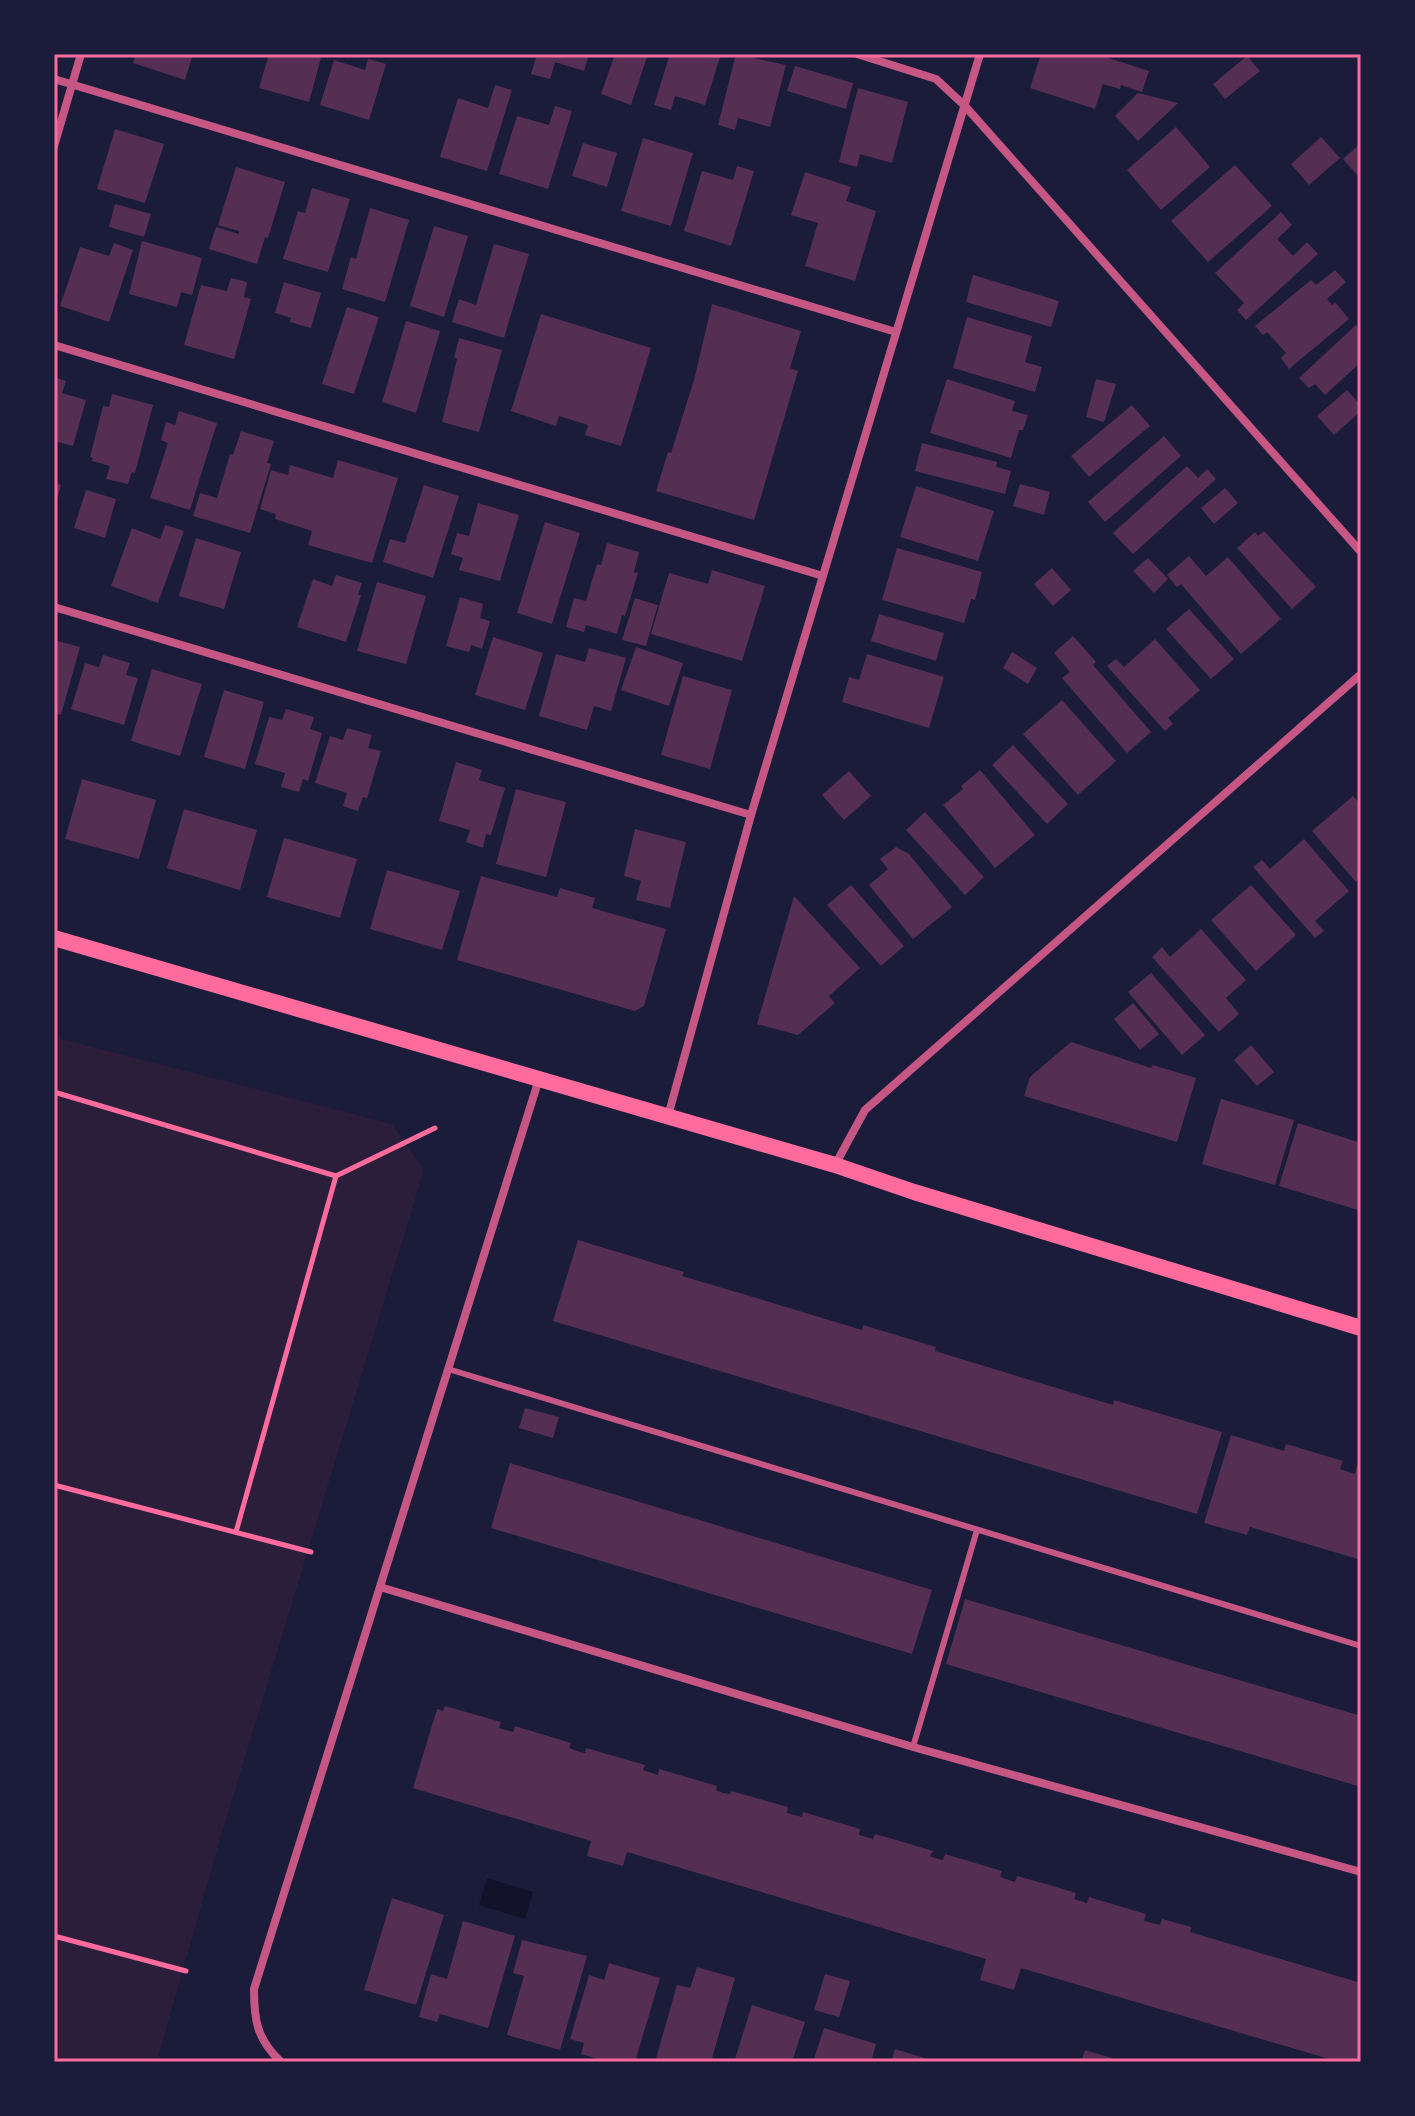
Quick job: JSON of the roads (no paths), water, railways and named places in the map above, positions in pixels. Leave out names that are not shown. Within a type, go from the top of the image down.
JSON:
[{"type":"main road","points":[[54,938],[668,1119],[835,1165],[929,1197],[1361,1328]]},
{"type":"street","points":[[54,146],[81,54]]},
{"type":"street","points":[[857,54],[936,79],[965,106],[1361,552]]},
{"type":"street","points":[[668,1119],[751,815],[980,54]]},
{"type":"street","points":[[54,79],[896,332]]},
{"type":"street","points":[[54,345],[823,576]]},
{"type":"street","points":[[54,607],[751,815]]},
{"type":"street","points":[[835,1165],[865,1110],[1361,674]]},
{"type":"street","points":[[281,2062],[265,2047],[254,2015],[254,1989],[539,1079]]},
{"type":"street","points":[[380,1587],[913,1747],[1361,1872]]},
{"type":"lane","points":[[448,1369],[1361,1646]]},
{"type":"lane","points":[[913,1747],[977,1530]]}]
